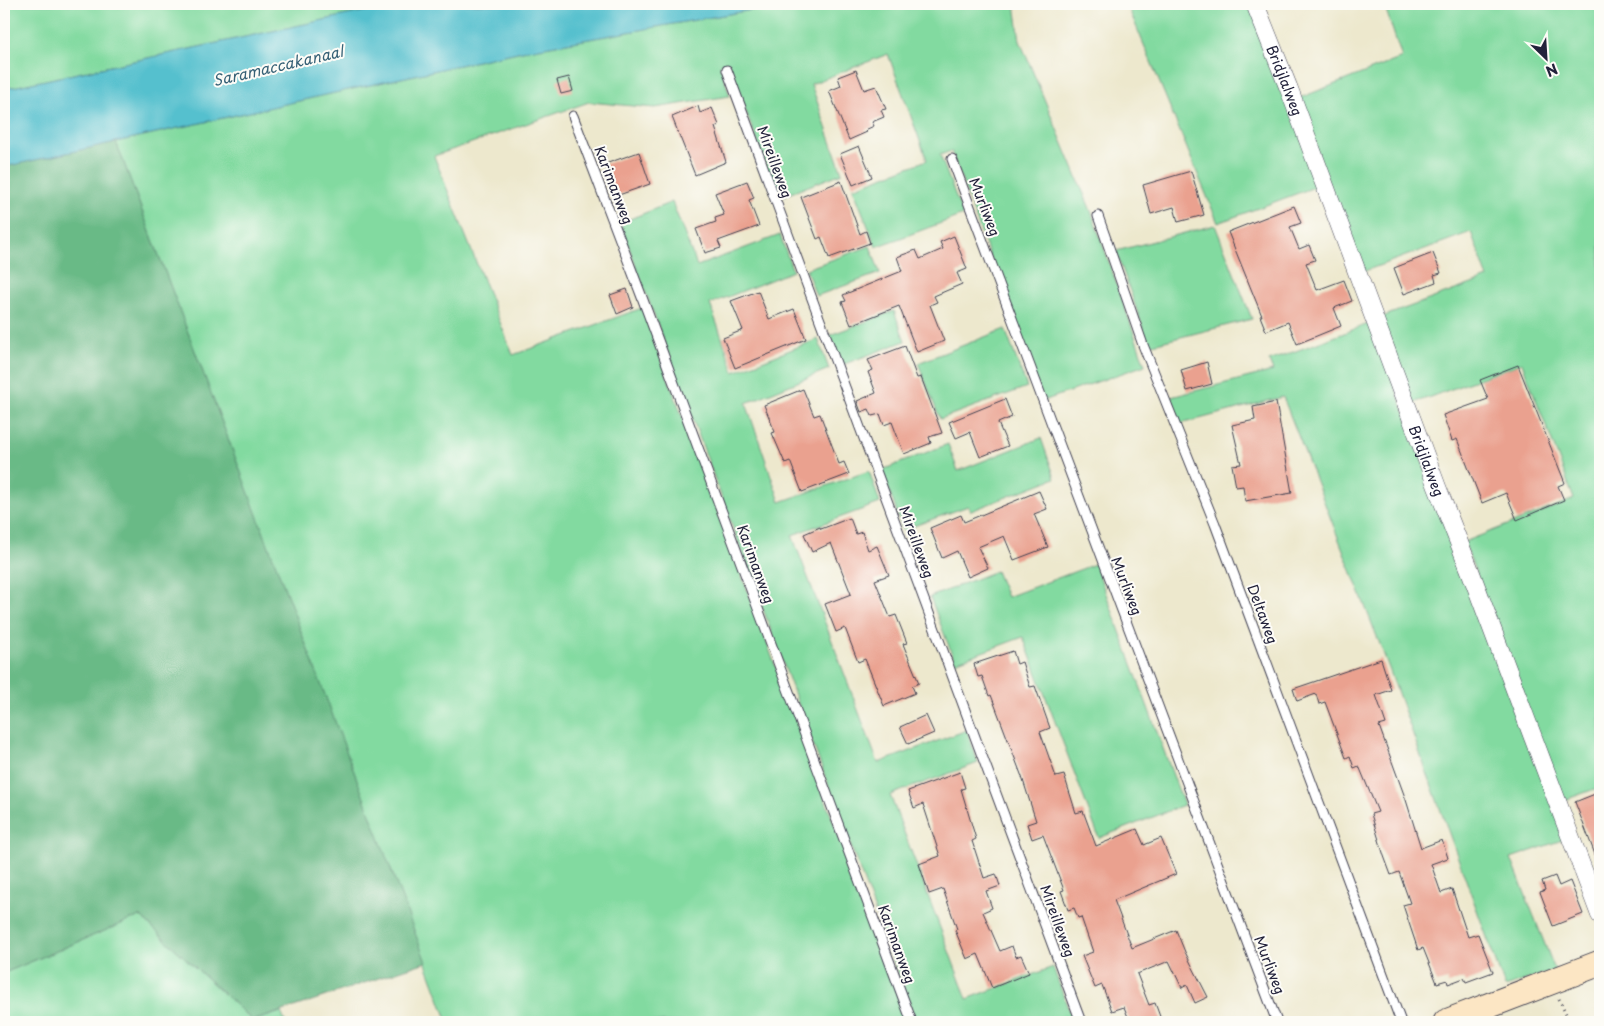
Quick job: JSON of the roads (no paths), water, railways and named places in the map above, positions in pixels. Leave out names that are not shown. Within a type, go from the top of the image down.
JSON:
[{"type":"main road","points":[[1446,1022],[1600,963]]},
{"type":"street","name":"Bridjlalweg","points":[[1255,4],[1289,89],[1600,915]]},
{"type":"lane","name":"Mireilleweg","points":[[727,70],[1081,1022]]},
{"type":"lane","name":"Karimanweg","points":[[573,116],[912,1022]]},
{"type":"lane","name":"Murliweg","points":[[952,159],[1277,1022]]},
{"type":"lane","name":"Deltaweg","points":[[1098,216],[1143,345],[1215,524],[1401,1022]]},
{"type":"water","name":"Saramaccakanaal","points":[[398,4],[785,4],[522,51],[4,167],[4,89]]}]
